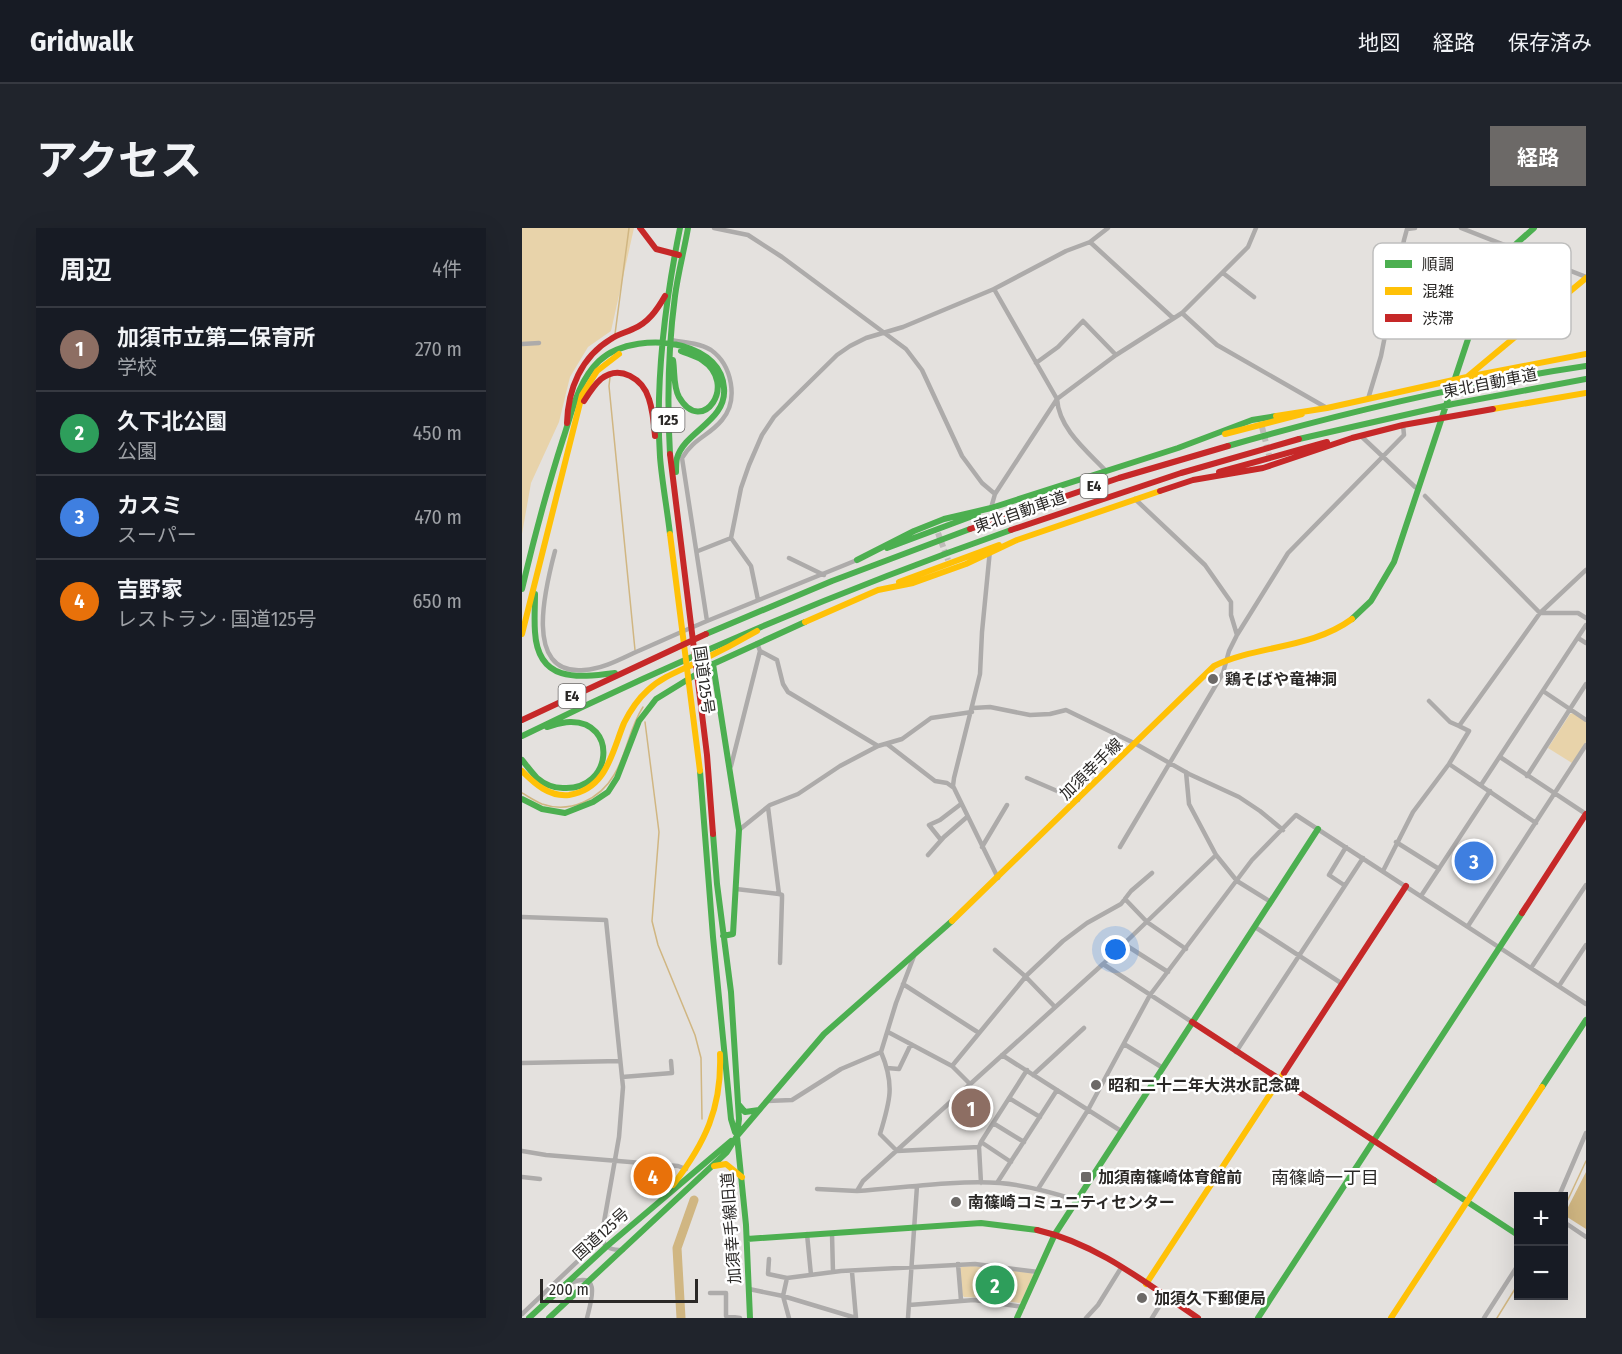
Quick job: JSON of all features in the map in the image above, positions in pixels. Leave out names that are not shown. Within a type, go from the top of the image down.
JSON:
[{"type":"main road","points":[[640,228],[656,249],[682,255]]},
{"type":"main road","name":"国道125号","points":[[549,1318],[727,1152],[737,1136],[738,1101],[730,992],[698,706],[660,457],[658,419],[663,336],[668,292],[680,228]]},
{"type":"main road","name":"国道125号","points":[[681,585],[667,406],[675,294],[688,228]]},
{"type":"main road","points":[[1519,243],[1534,228]]},
{"type":"main road","points":[[1571,290],[1586,277]]},
{"type":"main road","points":[[567,424],[567,412],[574,384],[582,367],[601,345],[649,319],[668,292]]},
{"type":"main road","name":"加須幸手線","points":[[737,1136],[824,1034],[914,956],[998,878],[1214,666],[1228,658],[1309,641],[1334,632],[1350,622],[1371,603],[1385,583],[1394,562],[1469,339]]},
{"type":"main road","points":[[1467,377],[1512,339]]},
{"type":"main road","points":[[522,588],[544,498],[567,424],[584,380],[619,349],[643,344],[665,344],[688,348],[702,352],[710,358],[719,371],[724,395],[720,409],[685,442],[675,467],[679,512],[677,524]]},
{"type":"main road","points":[[669,353],[674,363],[677,395],[689,409],[704,411],[713,407],[721,385]]},
{"type":"main road","points":[[1204,439],[1327,408],[1586,354]]},
{"type":"main road","points":[[522,634],[580,404],[587,384],[602,362]]},
{"type":"main road","name":"東北自動車道","points":[[522,720],[688,641],[847,575],[980,525],[1137,472],[1284,430],[1394,402],[1546,371],[1586,366]]},
{"type":"main road","points":[[580,404],[591,388],[604,376],[620,372],[641,382],[647,392],[651,407],[656,446],[660,457]]},
{"type":"main road","name":"東北自動車道","points":[[522,736],[626,684],[793,612],[975,542],[1137,486],[1232,457],[1344,428],[1431,408],[1586,379]]},
{"type":"main road","points":[[878,590],[923,579],[966,564],[1017,540],[1269,456],[1403,425],[1586,393]]},
{"type":"main road","points":[[869,555],[896,539],[944,519],[991,508],[1204,439],[1252,420],[1327,408]]},
{"type":"main road","points":[[1193,480],[1263,468],[1352,438]]},
{"type":"main road","points":[[857,560],[937,531],[991,508]]},
{"type":"main road","points":[[522,799],[542,809],[565,813],[593,802],[608,792],[617,778],[639,721],[656,699],[712,664],[835,608],[949,561],[990,551]]},
{"type":"main road","points":[[535,589],[534,635],[537,651],[546,665],[558,674],[573,678],[622,672]]},
{"type":"main road","points":[[522,760],[536,778],[554,795],[572,795],[586,790],[599,781],[610,767],[624,724],[632,708],[654,685],[793,612]]},
{"type":"main road","points":[[712,664],[738,830],[733,934],[723,936]]},
{"type":"main road","name":"国道125号","points":[[698,706],[713,937],[731,1119],[737,1136]]},
{"type":"main road","points":[[522,771],[532,782],[547,789],[576,789],[595,778],[604,760],[604,746],[596,732],[585,724],[567,722],[533,730]]},
{"type":"main road","points":[[1258,1318],[1586,814]]},
{"type":"main road","points":[[1017,1318],[1055,1234],[1318,829]]},
{"type":"main road","points":[[1146,1284],[1406,886]]},
{"type":"main road","points":[[665,1196],[700,1148],[711,1124],[720,1083],[713,937]]},
{"type":"main road","points":[[1391,1318],[1586,1020]]},
{"type":"main road","points":[[1192,1022],[1514,1232]]},
{"type":"main road","points":[[738,1101],[741,1110],[746,1112],[759,1110]]},
{"type":"main road","name":"国道125号","points":[[529,1318],[606,1247],[737,1136]]},
{"type":"main road","name":"加須幸手線旧道","points":[[737,1136],[747,1239],[750,1318]]},
{"type":"main road","points":[[710,1168],[718,1164],[728,1164],[742,1177]]},
{"type":"main road","points":[[747,1239],[913,1227],[990,1223],[1016,1225],[1055,1234],[1089,1248],[1198,1318]]},
{"type":"main road","points":[[540,1307],[549,1318]]},
{"type":"street","points":[[714,228],[742,232],[759,242],[906,349],[922,370],[962,456],[982,483],[995,494]]},
{"type":"street","points":[[758,600],[751,566],[731,538],[741,488],[749,465],[762,435],[774,417],[837,355],[850,346],[883,332],[903,327],[994,289],[1066,251],[1090,242],[1108,228]]},
{"type":"street","points":[[991,508],[995,494],[1057,399],[1116,355],[1182,313],[1248,247],[1256,228]]},
{"type":"street","points":[[1403,243],[1407,229],[1415,228]]},
{"type":"street","points":[[1461,228],[1498,243]]},
{"type":"street","points":[[1090,242],[1173,318]]},
{"type":"street","points":[[1571,271],[1586,277]]},
{"type":"street","points":[[1223,273],[1254,297]]},
{"type":"street","points":[[994,289],[1057,399],[1057,407],[1065,427],[1106,471]]},
{"type":"street","points":[[1182,313],[1217,345],[1327,408]]},
{"type":"street","points":[[1036,363],[1058,346],[1083,321],[1116,355]]},
{"type":"street","points":[[1368,399],[1384,339]]},
{"type":"street","points":[[670,340],[700,345],[711,350],[723,362],[732,394],[730,408],[722,421],[689,446],[682,458],[707,621]]},
{"type":"street","points":[[522,344],[539,343]]},
{"type":"street","points":[[1120,848],[1223,673],[1229,651],[1237,635],[1288,553],[1404,435],[1403,425]]},
{"type":"street","points":[[1360,436],[1415,487]]},
{"type":"street","points":[[1425,496],[1540,613],[1578,613],[1586,618]]},
{"type":"street","points":[[1135,499],[1205,565],[1231,602],[1231,615],[1237,635]]},
{"type":"street","points":[[698,551],[731,538]]},
{"type":"street","points":[[555,551],[546,588],[540,634],[548,653],[556,662],[569,669],[586,670],[610,664],[707,621],[857,560]]},
{"type":"street","points":[[990,551],[980,674],[954,778],[954,788],[998,878]]},
{"type":"street","points":[[789,558],[824,575]]},
{"type":"street","points":[[1459,726],[1540,613],[1586,570]]},
{"type":"street","points":[[1481,785],[1586,625]]},
{"type":"street","points":[[1578,638],[1586,643]]},
{"type":"street","points":[[730,768],[760,651],[757,643]]},
{"type":"street","points":[[760,651],[777,660],[783,684],[788,692],[878,746]]},
{"type":"street","points":[[1527,776],[1586,684]]},
{"type":"street","points":[[1542,691],[1586,720]]},
{"type":"street","points":[[1383,871],[1413,812],[1449,764],[1469,731],[1450,722],[1429,701]]},
{"type":"street","points":[[738,830],[768,807],[798,794],[840,766],[878,746],[902,739],[931,718],[990,707],[1030,715],[1066,710],[1239,797],[1283,830]]},
{"type":"street","points":[[887,744],[935,781],[947,783],[954,788]]},
{"type":"street","points":[[1468,926],[1586,745]]},
{"type":"street","points":[[1500,757],[1586,814]]},
{"type":"street","points":[[1449,764],[1536,823]]},
{"type":"street","points":[[1186,772],[1189,804],[1216,855],[1237,881],[1271,902]]},
{"type":"street","points":[[1027,778],[1078,801]]},
{"type":"street","points":[[1421,896],[1490,791]]},
{"type":"street","points":[[941,840],[929,825],[940,820],[961,804]]},
{"type":"street","points":[[982,847],[1007,805]]},
{"type":"street","points":[[768,807],[779,894],[782,895],[780,963]]},
{"type":"street","points":[[1038,1189],[1088,1110],[1150,995],[1252,860],[1296,815],[1586,1004]]},
{"type":"street","points":[[928,855],[967,817]]},
{"type":"street","points":[[1396,842],[1439,869]]},
{"type":"street","points":[[1344,885],[1329,875],[1347,847]]},
{"type":"street","points":[[857,1191],[864,1181],[1103,964],[1216,855]]},
{"type":"street","points":[[1236,1052],[1363,858]]},
{"type":"street","points":[[952,1066],[1026,977],[1063,941],[1086,923],[1121,904],[1152,873]]},
{"type":"street","points":[[1531,968],[1586,885]]},
{"type":"street","points":[[736,889],[779,894]]},
{"type":"street","points":[[1125,899],[1147,922],[1185,949]]},
{"type":"street","points":[[522,917],[606,920],[623,1087],[619,1137],[601,1239],[522,1314]]},
{"type":"street","points":[[1255,927],[1341,983]]},
{"type":"street","points":[[1124,944],[1168,972]]},
{"type":"street","points":[[1559,986],[1586,945]]},
{"type":"street","points":[[995,950],[1055,1007]]},
{"type":"street","points":[[914,956],[881,1052],[890,1073],[889,1105],[880,1134],[897,1151],[980,1144],[1011,1162]]},
{"type":"street","points":[[1103,964],[1192,1022]]},
{"type":"street","points":[[903,984],[979,1033]]},
{"type":"street","points":[[1033,1075],[1084,1028]]},
{"type":"street","points":[[888,1032],[952,1066],[970,1084]]},
{"type":"street","points":[[888,1068],[899,1069],[911,1044]]},
{"type":"street","points":[[1124,1044],[1162,1068]]},
{"type":"street","points":[[767,1101],[792,1100],[842,1069],[881,1052]]},
{"type":"street","points":[[1002,1055],[1121,1131]]},
{"type":"street","points":[[622,1077],[672,1073],[671,1060]]},
{"type":"street","points":[[522,1063],[620,1061]]},
{"type":"street","points":[[981,1183],[980,1144],[1027,1070]]},
{"type":"street","points":[[997,1183],[1057,1090]]},
{"type":"street","points":[[1009,1098],[1040,1117]]},
{"type":"street","points":[[993,1123],[1024,1142]]},
{"type":"street","points":[[1561,1192],[1586,1132]]},
{"type":"street","points":[[522,1151],[678,1166],[686,1169]]},
{"type":"street","points":[[522,1177],[540,1179]]},
{"type":"street","points":[[817,1189],[857,1191],[997,1183],[1038,1189],[1076,1200]]},
{"type":"street","points":[[908,1318],[917,1186]]},
{"type":"street","points":[[1568,1225],[1586,1237]]},
{"type":"street","points":[[807,1234],[811,1275]]},
{"type":"street","points":[[832,1234],[833,1272]]},
{"type":"street","points":[[601,1239],[610,1249],[624,1250]]},
{"type":"street","points":[[769,1259],[768,1274],[787,1278],[833,1272],[958,1264],[1038,1272]]},
{"type":"street","points":[[958,1264],[961,1300]]},
{"type":"street","points":[[1086,1318],[1098,1305],[1121,1268]]},
{"type":"street","points":[[1484,1318],[1514,1271]]},
{"type":"street","points":[[749,1289],[783,1296],[856,1318],[852,1272]]},
{"type":"street","points":[[787,1278],[783,1296],[789,1318]]},
{"type":"street","points":[[565,1285],[580,1279],[589,1282],[594,1291],[587,1318]]},
{"type":"street","points":[[710,1293],[726,1293],[726,1316],[740,1318]]},
{"type":"street","points":[[1152,1318],[1166,1297]]},
{"type":"street","points":[[909,1305],[961,1300],[987,1301],[1023,1307]]},
{"type":"shaded area","points":[[522,228],[634,228],[611,331],[588,347],[570,377],[559,422],[531,483],[522,534]]},
{"type":"shaded area","points":[[1573,713],[1586,722],[1586,742],[1572,763],[1548,748],[1570,714]]},
{"type":"shaded area","points":[[1586,1172],[1586,1229],[1568,1218],[1568,1207]]},
{"type":"shaded area","points":[[972,1266],[1032,1273],[1033,1275],[1019,1303],[964,1297],[960,1269]]},
{"type":"waterway","points":[[615,334],[629,228]]},
{"type":"waterway","points":[[610,377],[609,386],[635,650]]},
{"type":"waterway","points":[[522,793],[542,804],[563,807],[583,802],[601,791],[614,775],[643,707]]},
{"type":"waterway","points":[[645,722],[659,832],[652,921],[658,945],[695,1035],[701,1058],[702,1119]]},
{"type":"waterway","points":[[1568,1199],[1586,1161]]},
{"type":"waterway","points":[[681,1318],[677,1248],[694,1200]]},
{"type":"waterway","points":[[1497,1318],[1514,1290]]},
{"type":"tunnel","points":[[1262,427],[1269,455]]},
{"type":"tunnel","points":[[938,533],[948,560]]},
{"type":"traffic: fast","points":[[670,534],[660,457],[659,399],[662,341],[680,228]]},
{"type":"traffic: fast","points":[[670,454],[668,395],[671,336],[676,287],[688,228]]},
{"type":"traffic: fast","points":[[1517,243],[1534,228]]},
{"type":"traffic: fast","points":[[1352,619],[1371,601],[1394,562],[1468,339]]},
{"type":"traffic: fast","points":[[522,589],[546,495],[576,397],[592,369],[607,355],[627,346],[650,343],[672,344],[704,356],[720,372],[724,388],[719,409],[713,418],[681,449],[677,458],[676,472]]},
{"type":"traffic: fast","points":[[673,360],[675,384],[679,397],[688,408],[698,411],[706,409],[713,402],[717,393],[717,382],[713,370],[702,360],[681,351]]},
{"type":"traffic: fast","points":[[1228,446],[1406,400],[1496,381],[1586,366]]},
{"type":"traffic: fast","points":[[1299,439],[1453,404],[1586,379]]},
{"type":"traffic: fast","points":[[857,560],[914,531],[944,519],[991,508],[1178,448],[1252,420],[1276,416]]},
{"type":"traffic: fast","points":[[887,548],[978,514]]},
{"type":"traffic: fast","points":[[706,634],[832,581],[970,529]]},
{"type":"traffic: fast","points":[[522,736],[642,679],[764,626],[886,576],[1011,530]]},
{"type":"traffic: fast","points":[[535,594],[535,627],[538,648],[543,660],[551,668],[573,675],[615,673]]},
{"type":"traffic: fast","points":[[522,799],[542,809],[565,813],[593,802],[608,792],[617,778],[639,721],[656,699],[713,664],[805,622]]},
{"type":"traffic: fast","points":[[713,664],[739,830],[733,934],[723,936]]},
{"type":"traffic: fast","points":[[522,760],[537,778],[553,786],[563,788],[580,786],[592,779],[600,768],[603,756],[602,743],[596,732],[586,725],[570,722],[547,727]]},
{"type":"traffic: fast","points":[[700,771],[713,937],[731,1119],[735,1132]]},
{"type":"traffic: fast","points":[[1017,1318],[1055,1234],[1318,829]]},
{"type":"traffic: fast","points":[[549,1318],[727,1152],[737,1136],[739,1119],[731,992],[713,834]]},
{"type":"traffic: fast","points":[[1258,1318],[1522,913]]},
{"type":"traffic: fast","points":[[750,1318],[746,1225],[737,1136],[824,1034],[952,921]]},
{"type":"traffic: fast","points":[[1542,1087],[1586,1020]]},
{"type":"traffic: fast","points":[[739,1105],[745,1112],[759,1110]]},
{"type":"traffic: fast","points":[[529,1318],[606,1247],[731,1141]]},
{"type":"traffic: fast","points":[[1434,1180],[1514,1232]]},
{"type":"traffic: fast","points":[[747,1239],[981,1223],[1037,1230]]},
{"type":"traffic: slow","points":[[1571,290],[1586,278]]},
{"type":"traffic: slow","points":[[1467,377],[1513,339]]},
{"type":"traffic: slow","points":[[522,634],[582,395],[597,371],[619,354]]},
{"type":"traffic: slow","points":[[1276,416],[1327,408],[1586,354]]},
{"type":"traffic: slow","points":[[1493,409],[1586,393]]},
{"type":"traffic: slow","points":[[1225,434],[1302,414]]},
{"type":"traffic: slow","points":[[805,622],[878,590],[913,583],[966,564],[1017,540],[1160,491]]},
{"type":"traffic: slow","points":[[670,534],[700,771]]},
{"type":"traffic: slow","points":[[899,582],[999,545]]},
{"type":"traffic: slow","points":[[952,921],[1214,666],[1248,654],[1302,642],[1336,629],[1352,619]]},
{"type":"traffic: slow","points":[[522,771],[537,785],[549,792],[569,795],[582,791],[592,785],[606,768],[626,719],[648,690],[666,677],[757,631]]},
{"type":"traffic: slow","points":[[673,1185],[694,1154],[709,1124],[718,1091],[720,1054]]},
{"type":"traffic: slow","points":[[1146,1284],[1284,1073]]},
{"type":"traffic: slow","points":[[1391,1318],[1542,1087]]},
{"type":"traffic: slow","points":[[714,1166],[726,1164],[742,1177]]},
{"type":"traffic: jam","points":[[640,228],[656,249],[679,255]]},
{"type":"traffic: jam","points":[[567,423],[573,386],[584,365],[601,346],[648,320],[665,296]]},
{"type":"traffic: jam","points":[[584,401],[596,384],[608,375],[623,373],[630,376],[642,385],[649,399],[655,436]]},
{"type":"traffic: jam","points":[[1160,491],[1193,480],[1263,468],[1352,438],[1403,425],[1493,409]]},
{"type":"traffic: jam","points":[[1011,530],[1181,473],[1299,439]]},
{"type":"traffic: jam","points":[[1219,472],[1327,442]]},
{"type":"traffic: jam","points":[[970,529],[1119,478],[1228,446]]},
{"type":"traffic: jam","points":[[670,454],[707,755],[713,834]]},
{"type":"traffic: jam","points":[[522,720],[706,634]]},
{"type":"traffic: jam","points":[[1522,913],[1586,814]]},
{"type":"traffic: jam","points":[[1284,1073],[1406,886]]},
{"type":"traffic: jam","points":[[1192,1022],[1434,1180]]},
{"type":"traffic: jam","points":[[1037,1230],[1059,1236],[1101,1255],[1198,1318]]},
{"type":"place","name":"鶏そばや竜神洞","points":[[1213,679]]},
{"type":"place","name":"カスミ","points":[[1474,861]]},
{"type":"place","name":"昭和二十二年大洪水記念碑","points":[[1096,1085]]},
{"type":"place","name":"加須市立第二保育所","points":[[971,1108]]},
{"type":"place","name":"吉野家","points":[[653,1176]]},
{"type":"place","name":"加須南篠崎体育館前","points":[[1086,1177]]},
{"type":"place","name":"南篠崎コミュニティセンター","points":[[956,1202]]},
{"type":"place","name":"久下北公園","points":[[995,1285]]},
{"type":"place","name":"加須久下郵便局","points":[[1142,1298]]},
{"type":"district","name":"南篠崎一丁目","points":[[1325,1178]]}]
